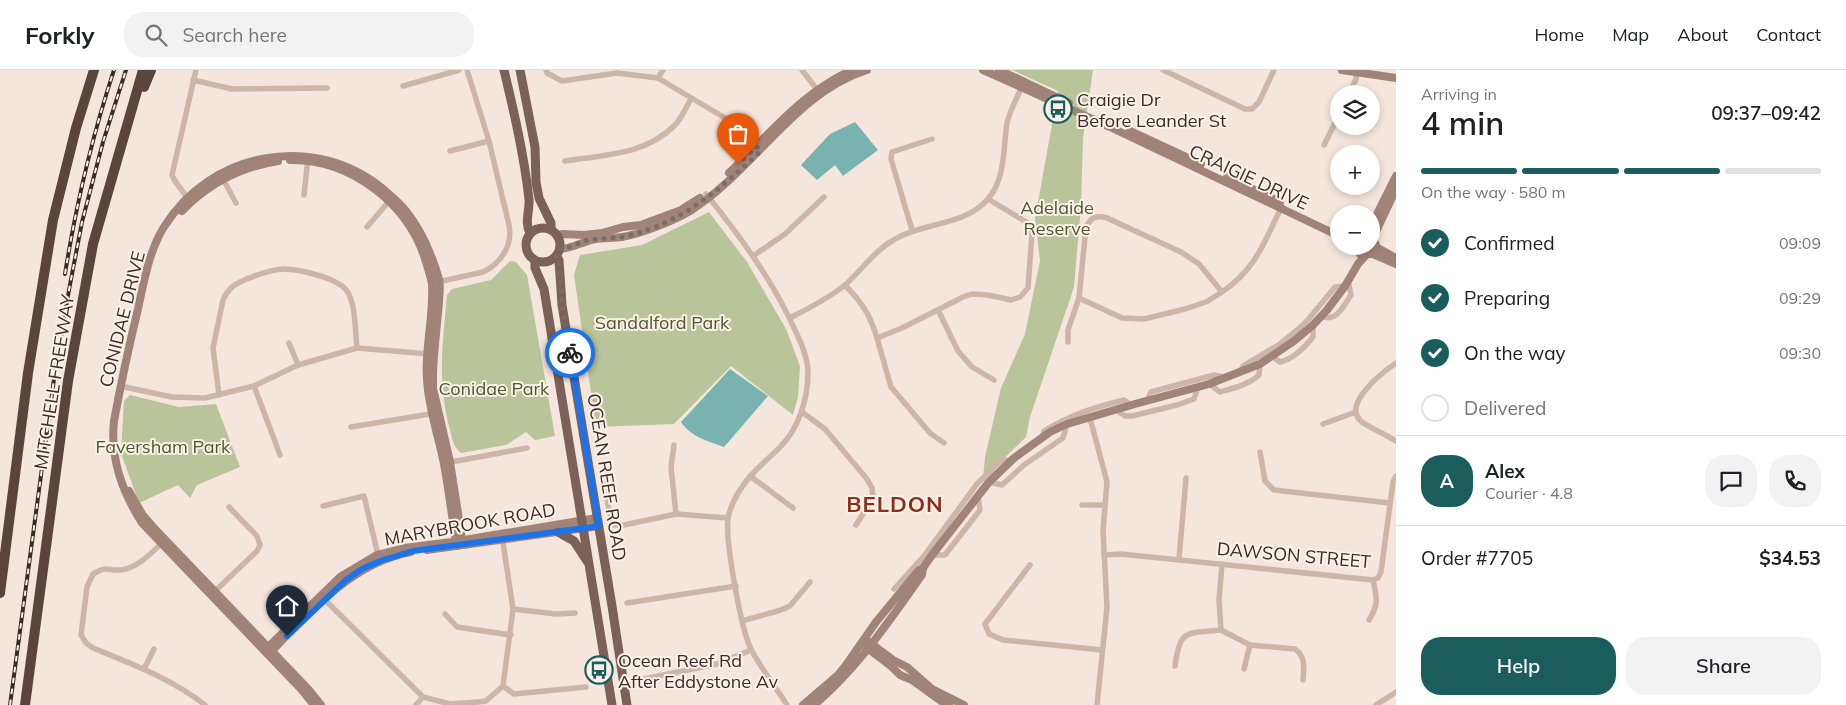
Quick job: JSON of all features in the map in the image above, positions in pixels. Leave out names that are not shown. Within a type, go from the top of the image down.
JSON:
[{"type":"highway","name":"MITCHELL FREEWAY","points":[[0,593],[28,373],[53,220],[76,128],[94,70]]},
{"type":"highway","name":"MITCHELL FREEWAY","points":[[25,705],[68,381],[93,244],[143,70]]},
{"type":"highway","points":[[125,131],[151,70]]},
{"type":"main road","points":[[504,70],[520,143],[529,201],[527,226],[530,232]]},
{"type":"main road","points":[[520,70],[535,147],[536,182],[539,198],[560,243],[558,253]]},
{"type":"main road","points":[[708,196],[681,210],[640,226],[623,227],[602,233],[584,235],[563,234],[540,228],[530,232],[525,248],[529,256],[535,261],[546,262],[558,253],[587,240],[626,236],[678,218],[708,196],[819,91],[852,70]]},
{"type":"main road","points":[[819,91],[867,70]]},
{"type":"main road","name":"CRAIGIE DRIVE","points":[[983,70],[1022,84]]},
{"type":"main road","name":"CRAIGIE DRIVE","points":[[999,70],[1022,84],[1118,131],[1330,226]]},
{"type":"main road","points":[[1342,70],[1380,74],[1396,78]]},
{"type":"main road","name":"CONIDAE DRIVE","points":[[321,705],[163,542],[142,523],[130,504],[116,470],[113,429],[149,261],[164,227],[189,199],[221,176],[246,162],[280,156],[338,163],[357,171],[406,210],[430,252],[436,282],[430,354],[435,414],[447,463],[459,543]]},
{"type":"main road","points":[[1380,208],[1396,176]]},
{"type":"main road","points":[[1380,221],[1396,189]]},
{"type":"main road","name":"CRAIGIE DRIVE","points":[[1282,206],[1330,231]]},
{"type":"main road","name":"OCEAN REEF ROAD","points":[[558,253],[562,305],[622,680],[628,705]]},
{"type":"main road","points":[[1380,254],[1396,258]]},
{"type":"main road","points":[[1357,255],[1358,264]]},
{"type":"main road","points":[[814,705],[834,688],[867,644],[890,605],[918,571],[923,568],[942,537],[989,482],[1010,461],[1042,438],[1067,424],[1209,384],[1260,364],[1313,325],[1347,283],[1358,264],[1368,255]]},
{"type":"main road","points":[[1378,255],[1396,264]]},
{"type":"main road","name":"OCEAN REEF ROAD","points":[[535,261],[535,268],[544,289],[612,705]]},
{"type":"main road","name":"MARYBROOK ROAD","points":[[268,651],[340,577],[378,558],[404,548],[459,543],[598,522]]},
{"type":"main road","name":"MARYBROOK ROAD","points":[[502,537],[558,532],[583,524]]},
{"type":"main road","points":[[558,532],[574,541],[590,566]]},
{"type":"main road","points":[[867,644],[900,675],[912,680],[941,701],[950,705]]},
{"type":"main road","points":[[803,705],[838,675],[867,644]]},
{"type":"main road","name":"CONIDAE DRIVE","points":[[268,651],[314,705]]},
{"type":"main road","points":[[941,701],[964,705]]},
{"type":"street","points":[[189,199],[172,175],[196,70]]},
{"type":"street","points":[[403,86],[459,70]]},
{"type":"street","points":[[436,282],[490,269],[503,257],[509,243],[509,225],[488,141],[467,70]]},
{"type":"street","points":[[546,70],[547,74],[562,80],[617,73],[658,78],[725,118],[759,149]]},
{"type":"street","points":[[658,78],[663,70]]},
{"type":"street","points":[[802,70],[819,91]]},
{"type":"street","points":[[1163,70],[1238,106],[1252,109],[1259,102],[1274,70]]},
{"type":"street","points":[[1354,85],[1357,72]]},
{"type":"street","points":[[193,80],[232,89],[327,88]]},
{"type":"street","points":[[790,318],[824,300],[845,285],[880,250],[894,239],[912,230],[950,221],[969,213],[988,199],[1002,169],[1008,121],[1022,84]]},
{"type":"street","points":[[565,160],[637,150],[659,138],[676,125],[691,99]]},
{"type":"street","points":[[1324,145],[1330,133]]},
{"type":"street","points":[[912,230],[891,159],[892,152],[932,139]]},
{"type":"street","points":[[450,152],[488,141]]},
{"type":"street","points":[[304,195],[308,159]]},
{"type":"street","points":[[221,176],[236,203]]},
{"type":"street","points":[[708,196],[753,256],[790,318],[804,352],[808,372],[802,412],[782,446],[750,476],[741,488],[728,518],[730,553],[742,621],[751,650],[787,705]]},
{"type":"street","points":[[753,256],[785,234],[824,197]]},
{"type":"street","points":[[367,227],[391,199]]},
{"type":"street","points":[[877,338],[972,294],[1011,300],[1020,297],[1028,288],[1032,232],[1028,223],[988,199]]},
{"type":"street","points":[[1079,298],[1122,318],[1144,319],[1199,304],[1237,282],[1257,258],[1282,206]]},
{"type":"street","points":[[1068,342],[1068,330],[1079,298],[1083,273],[1086,227],[1089,220],[1094,217],[1100,216],[1181,252],[1199,264],[1222,292]]},
{"type":"street","points":[[219,395],[213,348],[226,293],[235,285],[274,270],[293,270],[327,278],[345,288],[352,300],[357,348]]},
{"type":"street","points":[[1240,373],[1243,366],[1280,344],[1296,331],[1335,288],[1347,283]]},
{"type":"street","points":[[845,285],[860,301],[870,316],[891,387],[930,433],[944,444]]},
{"type":"street","points":[[938,310],[958,351],[972,367],[994,380]]},
{"type":"street","points":[[289,342],[298,365]]},
{"type":"street","points":[[122,387],[172,398],[204,398],[254,386],[298,365],[357,348],[430,354]]},
{"type":"street","points":[[1396,363],[1383,372],[1358,398],[1356,412],[1360,421],[1396,441]]},
{"type":"street","points":[[1209,384],[1220,392],[1237,387],[1259,376],[1260,364]]},
{"type":"street","points":[[1147,401],[1151,392],[1214,375],[1227,378]]},
{"type":"street","points":[[254,386],[280,455]]},
{"type":"street","points":[[1116,410],[1125,416],[1132,416],[1176,405],[1194,399],[1198,387]]},
{"type":"street","points":[[1042,438],[1044,431],[1080,412],[1124,400],[1131,405]]},
{"type":"street","points":[[802,412],[825,429],[867,479],[872,488],[873,498],[856,525]]},
{"type":"street","points":[[1323,424],[1356,412]]},
{"type":"street","points":[[351,427],[435,414]]},
{"type":"street","points":[[1090,418],[1107,482],[1104,555],[1107,606],[1097,705]]},
{"type":"street","points":[[989,482],[1002,485],[1024,465],[1063,438],[1067,424]]},
{"type":"street","points":[[674,445],[671,467],[676,514]]},
{"type":"street","points":[[447,463],[527,448]]},
{"type":"street","points":[[1260,452],[1265,481],[1274,490],[1390,503]]},
{"type":"street","points":[[894,589],[942,537],[977,484],[1000,461],[1010,461]]},
{"type":"street","points":[[608,473],[606,484],[614,525],[624,526],[676,514],[700,514],[728,518]]},
{"type":"street","points":[[750,476],[793,508]]},
{"type":"street","name":"DAWSON STREET","points":[[1104,555],[1121,554],[1373,580],[1378,578],[1381,572],[1393,482],[1396,476]]},
{"type":"street","points":[[1179,560],[1186,478]]},
{"type":"street","points":[[323,506],[364,496],[378,558]]},
{"type":"street","points":[[932,555],[945,555],[950,549],[980,510],[978,496]]},
{"type":"street","points":[[1082,505],[1105,505]]},
{"type":"street","points":[[213,594],[257,551],[260,544],[257,536],[229,507]]},
{"type":"street","points":[[322,597],[423,697],[450,704],[486,701],[504,686],[513,609],[502,537]]},
{"type":"street","points":[[163,542],[131,568],[119,571],[108,568],[94,574],[88,587],[80,635],[93,648],[144,669],[192,694],[205,705]]},
{"type":"street","points":[[1221,630],[1219,600],[1222,564]]},
{"type":"street","points":[[1030,565],[985,624],[989,634],[1004,640],[1102,650]]},
{"type":"street","points":[[1369,620],[1378,601],[1373,580]]},
{"type":"street","points":[[742,621],[790,606],[810,582]]},
{"type":"street","points":[[628,604],[736,586]]},
{"type":"street","points":[[513,609],[556,614],[575,613]]},
{"type":"street","points":[[445,614],[457,627],[510,635]]},
{"type":"street","points":[[1176,666],[1181,639],[1187,634],[1221,630],[1250,645],[1295,650],[1300,653],[1304,661],[1304,680]]},
{"type":"street","points":[[1244,669],[1250,645]]},
{"type":"street","points":[[144,669],[154,649]]},
{"type":"street","points":[[644,680],[723,662],[751,650]]},
{"type":"street","points":[[504,686],[514,694],[586,686]]},
{"type":"street","points":[[1376,705],[1396,692]]},
{"type":"street","points":[[416,705],[423,697]]},
{"type":"green space","name":"Adelaide Reserve","points":[[1012,70],[1093,70],[1083,138],[1081,206],[1074,287],[1030,417],[1026,437],[983,479],[985,457],[1001,388],[1025,334],[1040,261],[1035,219],[1058,91]]},
{"type":"green space","name":"Sandalford Park","points":[[709,212],[747,262],[786,329],[800,366],[798,397],[793,415],[731,366],[674,424],[596,427],[574,275],[580,255],[642,245]]},
{"type":"green space","name":"Conidae Park","points":[[510,261],[516,262],[527,275],[555,436],[535,440],[526,432],[506,445],[461,453],[453,441],[443,392],[442,360],[447,295],[452,289],[491,280]]},
{"type":"green space","name":"Faversham Park","points":[[130,395],[179,407],[216,404],[240,467],[197,485],[190,498],[178,485],[139,503],[121,453],[124,401]]},
{"type":"water","points":[[855,122],[878,150],[843,176],[835,165],[817,180],[801,165],[830,134]]},
{"type":"water","points":[[730,369],[768,396],[724,447],[695,435],[681,422]]},
{"type":"railway","points":[[65,274],[85,171],[114,70]]},
{"type":"railway","points":[[10,705],[54,379],[69,290],[82,222],[103,142],[126,70]]},
{"type":"way so far","points":[[570,353],[562,305],[559,260],[556,256],[559,249],[567,249],[587,240],[626,236],[678,218],[709,198],[761,151],[757,147],[738,164]]},
{"type":"place","name":"Craigie Dr Before Leander St","points":[[1058,109]]},
{"type":"place","name":"Ocean Reef Rd After Eddystone Av","points":[[599,670]]},
{"type":"district","name":"BELDON","points":[[895,504]]},
{"type":"route","points":[[287,636],[346,580],[370,565],[402,553],[599,526],[570,353]]}]
